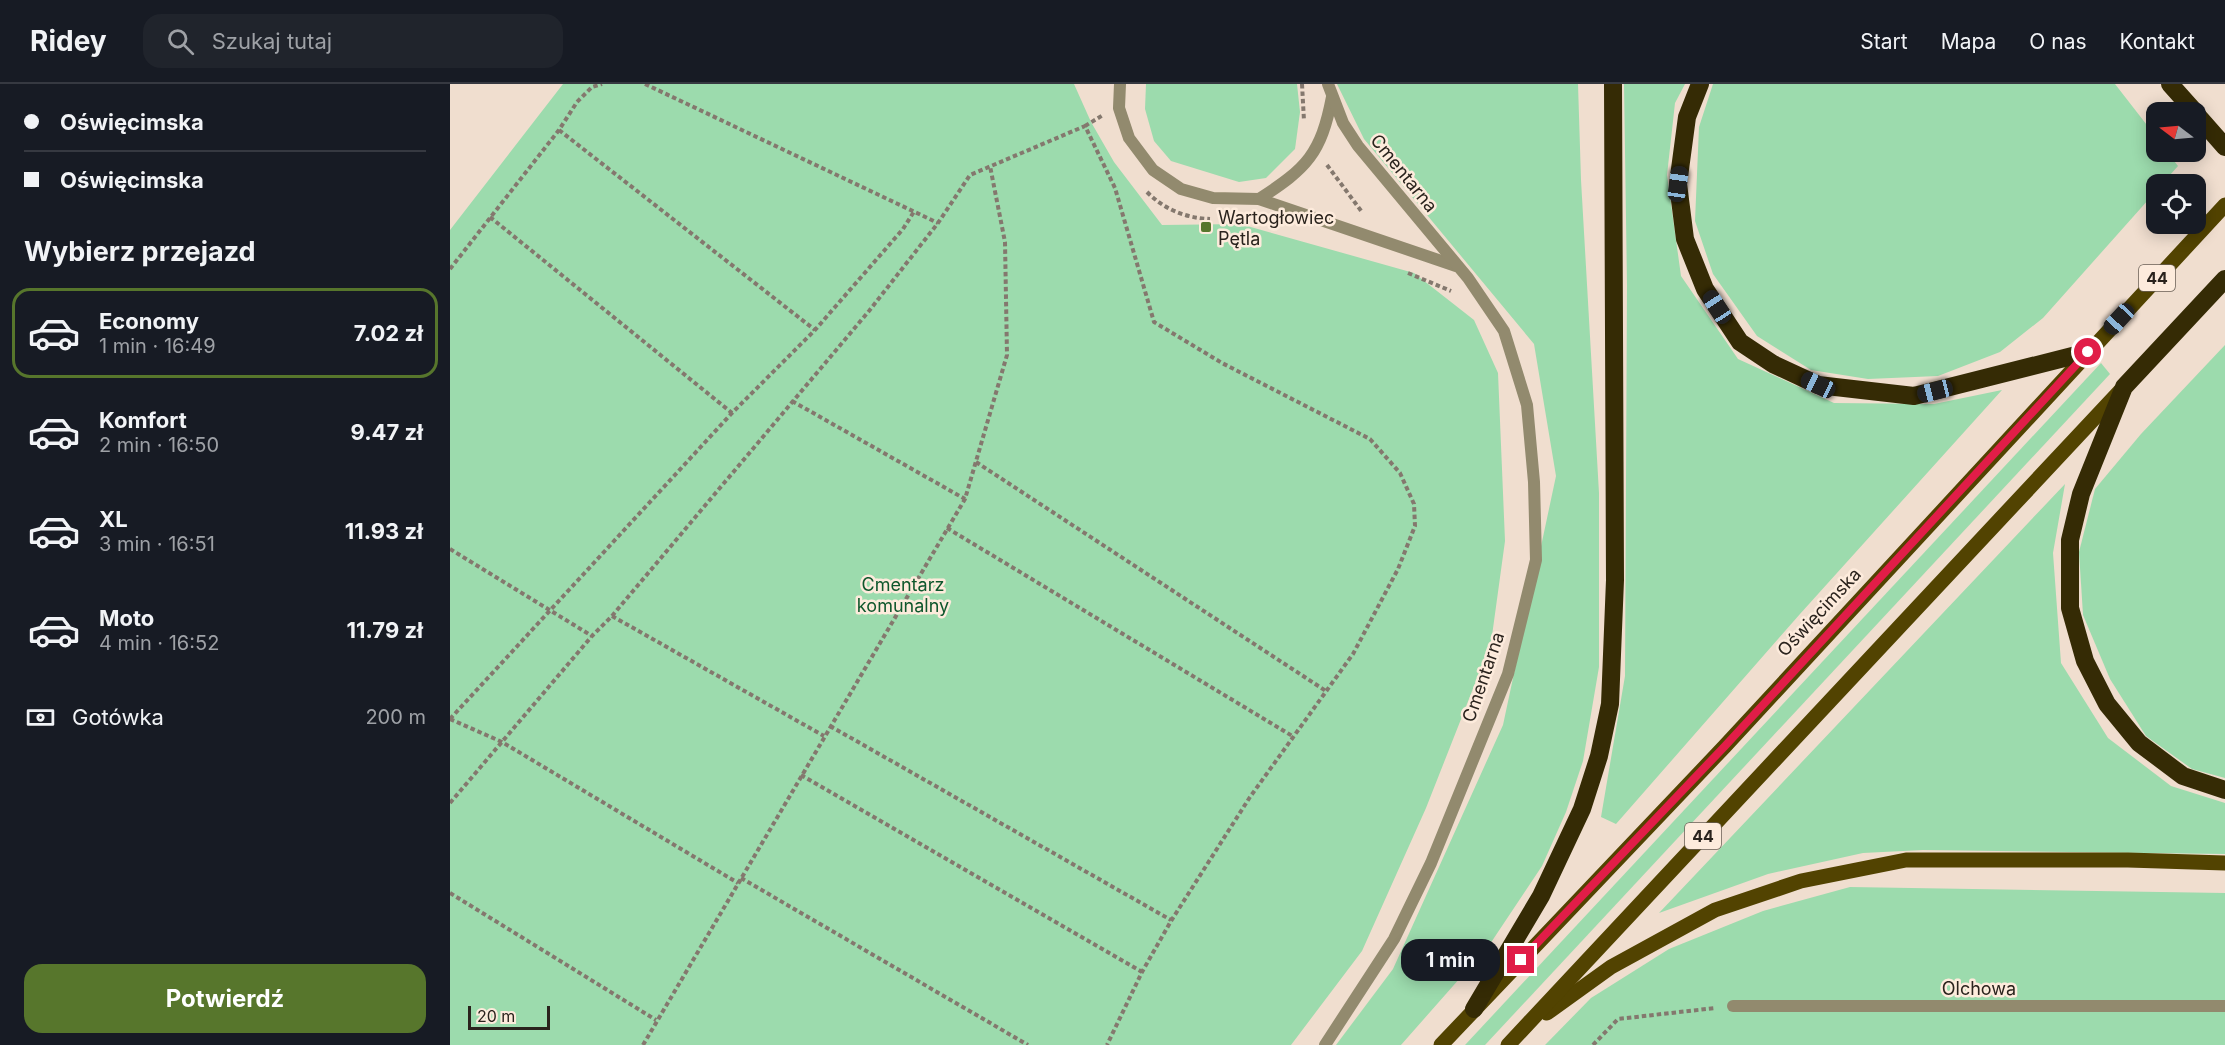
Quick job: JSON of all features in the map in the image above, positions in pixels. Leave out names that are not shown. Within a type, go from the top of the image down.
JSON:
[{"type":"highway","points":[[1474,1009],[1541,896],[1582,809],[1599,756],[1610,704],[1615,580],[1613,84]]},
{"type":"highway","points":[[1700,84],[1687,117],[1678,184],[1685,239],[1705,289],[1740,342],[1773,364],[1818,385],[1914,396],[2088,352]]},
{"type":"highway","points":[[2170,84],[2186,102]]},
{"type":"highway","points":[[2206,125],[2225,147]]},
{"type":"highway","name":"44","points":[[2124,387],[2225,279]]},
{"type":"highway","points":[[2124,387],[2081,494],[2070,540],[2070,608],[2085,661],[2107,704],[2139,743],[2183,776],[2225,790]]},
{"type":"main road","name":"Oświęcimska","points":[[1441,1045],[1725,746],[2225,205]]},
{"type":"main road","name":"44","points":[[1508,1045],[2124,387]]},
{"type":"main road","points":[[1520,1032],[1611,967],[1714,910],[1801,881],[1906,860],[2128,860],[2225,863]]},
{"type":"street","points":[[1120,84],[1119,108],[1129,138],[1153,170],[1181,189],[1213,198],[1259,199],[1457,267]]},
{"type":"street","name":"Cmentarna","points":[[1325,1045],[1394,939],[1431,863],[1508,674],[1536,560],[1534,482],[1527,405],[1504,331],[1468,278],[1358,146],[1343,123],[1328,84]]},
{"type":"street","name":"Cmentarna","points":[[1259,199],[1301,168],[1316,150],[1326,129],[1332,97]]},
{"type":"street","name":"Olchowa","points":[[1733,1006],[2225,1006]]},
{"type":"path","points":[[450,269],[559,130],[577,102],[592,87],[602,84]]},
{"type":"path","points":[[645,84],[915,210],[938,223]]},
{"type":"path","points":[[1302,84],[1305,106],[1303,135],[1370,224],[1366,237]]},
{"type":"path","points":[[1098,106],[1098,117],[1102,127]]},
{"type":"path","points":[[450,803],[592,636],[612,616],[868,311],[938,223],[970,175],[1091,122]]},
{"type":"path","points":[[1085,126],[1115,188],[1154,322],[1222,363],[1370,439],[1400,473],[1414,504],[1415,526],[1398,569],[1353,654],[1250,797],[1171,921],[1142,972],[1107,1045]]},
{"type":"path","points":[[559,130],[815,330]]},
{"type":"path","points":[[643,1045],[965,499],[1006,355],[1005,242],[990,166]]},
{"type":"path","points":[[1139,185],[1156,201],[1180,214],[1195,219],[1215,219]]},
{"type":"path","points":[[738,883],[502,742],[450,719],[732,413],[815,330],[903,229],[915,210]]},
{"type":"path","points":[[490,217],[732,413]]},
{"type":"path","points":[[1401,270],[1452,291]]},
{"type":"path","points":[[792,401],[965,499]]},
{"type":"path","points":[[976,462],[1326,692]]},
{"type":"path","points":[[947,528],[1294,737]]},
{"type":"path","points":[[450,549],[592,636]]},
{"type":"path","points":[[612,616],[824,736]]},
{"type":"path","points":[[830,726],[1171,921]]},
{"type":"path","points":[[801,775],[1142,972]]},
{"type":"path","points":[[741,878],[1028,1045]]},
{"type":"path","points":[[450,893],[656,1020]]},
{"type":"path","points":[[1593,1045],[1617,1019],[1733,1006]]},
{"type":"green space","name":"Cmentarz komunalny","points":[[563,84],[1074,84],[1091,122],[1114,162],[1162,225],[1240,224],[1414,273],[1474,320],[1498,373],[1505,541],[1491,643],[1426,808],[1362,951],[1291,1045],[450,1045],[450,230]]},
{"type":"green space","points":[[1146,84],[1297,84],[1300,112],[1295,149],[1266,178],[1239,182],[1171,161],[1154,141],[1145,109]]},
{"type":"green space","points":[[1337,84],[1578,84],[1581,180],[1599,493],[1599,667],[1583,761],[1566,812],[1542,866],[1490,944],[1401,1045],[1336,1045],[1393,969],[1503,725],[1556,476],[1534,344],[1364,139]]},
{"type":"green space","points":[[1624,84],[1685,84],[1675,103],[1667,175],[1681,276],[1738,359],[1834,403],[1934,404],[2002,390],[1800,614],[1616,824],[1601,817],[1625,676],[1627,285]]},
{"type":"green space","points":[[1713,84],[2115,84],[2146,124],[2146,162],[2175,162],[2178,166],[2171,174],[2146,174],[2146,202],[2043,318],[2000,352],[1938,376],[1868,379],[1811,370],[1757,336],[1713,274],[1695,221],[1699,127]]},
{"type":"green space","points":[[2225,345],[2225,778],[2192,769],[2146,736],[2110,679],[2083,615],[2079,552],[2095,489],[2141,434]]},
{"type":"green space","points":[[2101,363],[2110,374],[1485,1045],[1465,1045]]},
{"type":"green space","points":[[2065,484],[2053,553],[2061,663],[2108,738],[2171,786],[2225,803],[2225,854],[1923,850],[1863,853],[1768,874],[1659,913]]},
{"type":"green space","points":[[1850,887],[2225,893],[2225,1045],[1545,1045],[1591,998],[1669,949],[1763,911]]},
{"type":"place","name":"Wartogłowiec Pętla","points":[[1206,227]]},
{"type":"route","points":[[1521,960],[1725,746],[2088,352]]}]
